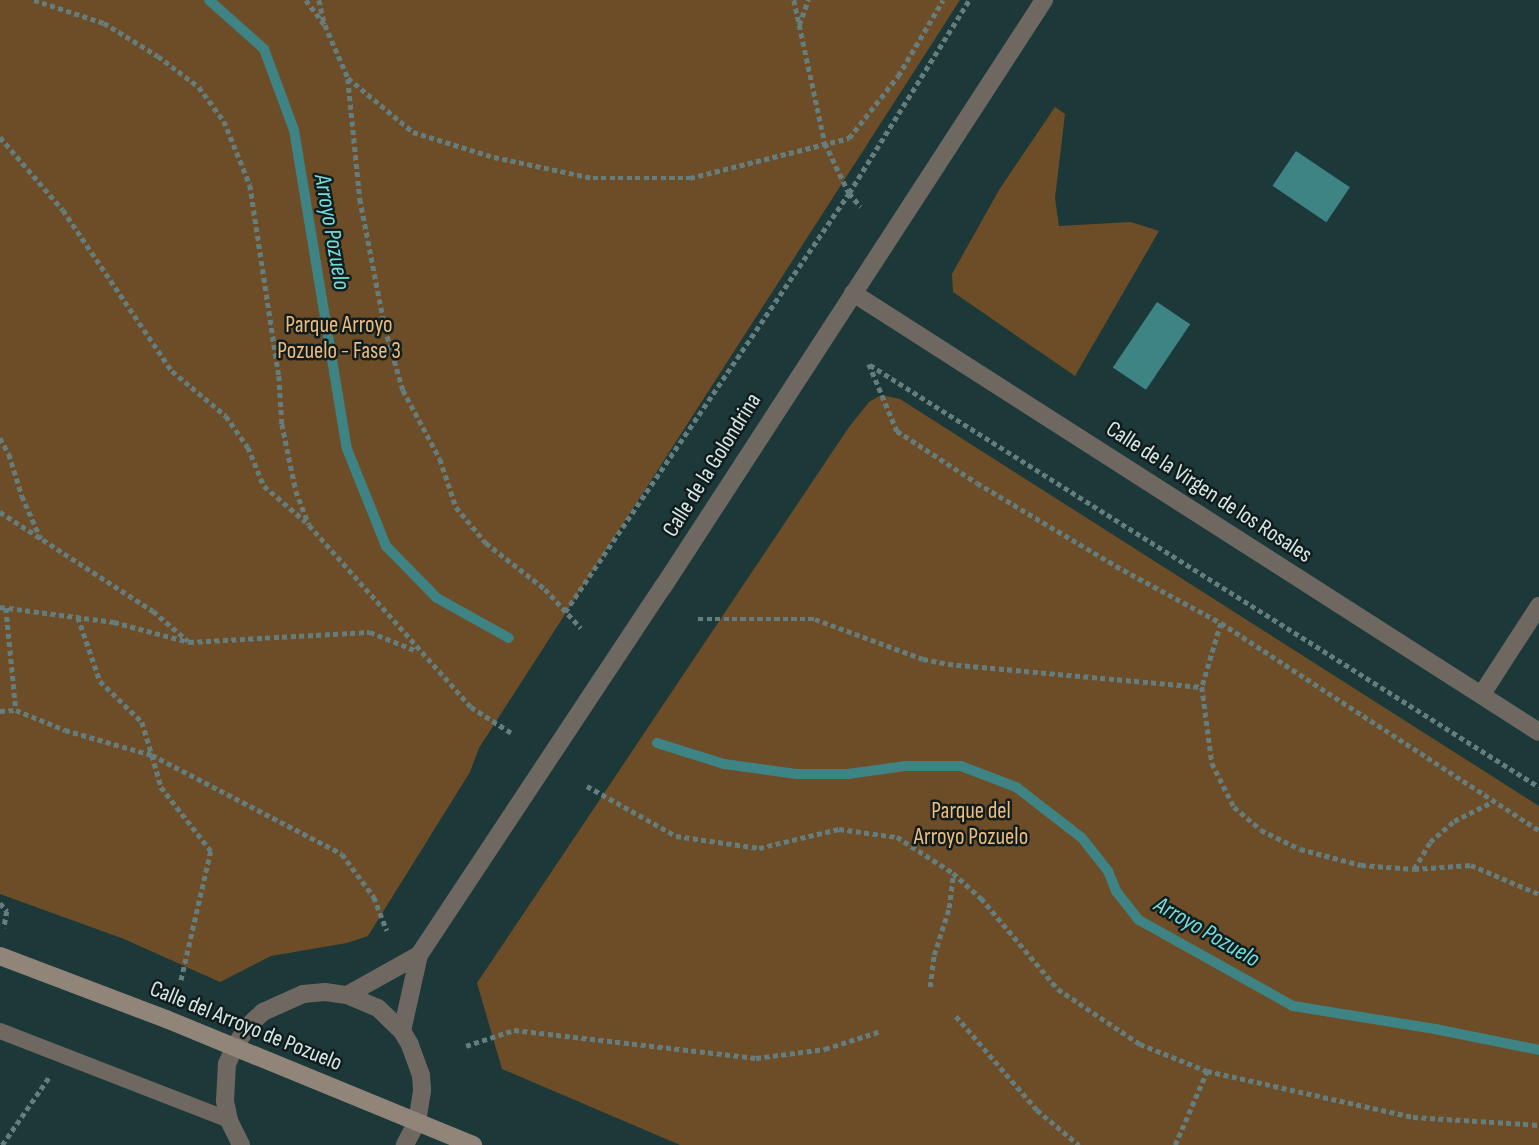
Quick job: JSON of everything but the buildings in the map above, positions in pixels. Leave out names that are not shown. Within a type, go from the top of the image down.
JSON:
[{"type":"main road","name":"Calle del Arroyo de Pozuelo","points":[[0,956],[473,1145]]},
{"type":"street","name":"Calle de la Golondrina","points":[[402,1031],[419,955],[1044,0]]},
{"type":"street","name":"Calle de la Virgen de los Rosales","points":[[853,293],[1539,732]]},
{"type":"street","points":[[1482,695],[1539,606]]},
{"type":"street","name":"Calle de la Golondrina","points":[[347,995],[419,955]]},
{"type":"street","points":[[241,1145],[229,1120],[225,1082],[234,1048],[247,1027],[263,1012],[282,1001],[303,994],[325,992],[347,995],[378,1008],[402,1031],[411,1045],[421,1075],[421,1107],[417,1122],[405,1145]]},
{"type":"lane","points":[[0,1031],[229,1120]]},
{"type":"path","points":[[34,0],[104,23],[158,56],[199,87],[224,121],[250,185],[279,376],[282,424],[296,491],[309,525]]},
{"type":"path","points":[[306,0],[325,25]]},
{"type":"path","points":[[319,0],[325,25],[348,78],[360,200],[385,328],[403,390],[440,459],[456,507],[486,543],[545,589],[581,628]]},
{"type":"path","points":[[794,0],[825,143],[849,193],[861,207]]},
{"type":"path","points":[[799,26],[808,0]]},
{"type":"path","points":[[348,78],[413,132],[494,157],[593,178],[691,178],[849,138],[898,76],[943,0]]},
{"type":"path","points":[[565,612],[849,193],[970,0]]},
{"type":"path","points":[[0,137],[63,210],[172,371],[226,416],[248,447],[264,486],[309,525],[471,707],[513,734]]},
{"type":"path","points":[[1539,787],[869,364],[897,430],[977,483],[1105,559],[1221,623],[1539,830]]},
{"type":"path","points":[[0,438],[9,454],[22,496],[41,540]]},
{"type":"path","points":[[0,512],[153,611],[189,642]]},
{"type":"path","points":[[16,710],[3,607],[114,622],[189,642],[370,632],[421,653]]},
{"type":"path","points":[[78,617],[100,681],[142,722],[161,787],[211,851],[181,981]]},
{"type":"path","points":[[698,619],[815,619],[923,659],[948,664],[1202,687]]},
{"type":"path","points":[[1221,623],[1202,687],[1212,763],[1234,807],[1261,830],[1300,849],[1361,865],[1414,869],[1471,865],[1539,894]]},
{"type":"path","points":[[0,710],[16,710],[65,730],[152,755],[342,854],[374,897],[387,931]]},
{"type":"path","points":[[587,786],[676,836],[759,848],[839,829],[897,837],[953,873],[981,898],[1058,989],[1140,1044],[1207,1071],[1413,1117],[1539,1125]]},
{"type":"path","points":[[1414,869],[1430,842],[1454,821],[1493,802]]},
{"type":"path","points":[[930,987],[934,955],[949,908],[953,873]]},
{"type":"path","points":[[956,1016],[1037,1111],[1079,1145]]},
{"type":"path","points":[[466,1046],[514,1030],[756,1058],[825,1049],[881,1031]]},
{"type":"path","points":[[2,1145],[64,1056]]},
{"type":"path","points":[[1175,1145],[1207,1071]]},
{"type":"green space","name":"Parque Arroyo Pozuelo - Fase 3","points":[[0,0],[960,0],[479,748],[470,772],[368,936],[347,943],[271,956],[220,982],[124,939],[0,894]]},
{"type":"green space","points":[[1055,107],[1065,114],[1055,198],[1059,226],[1131,222],[1159,231],[1075,376],[953,292],[952,274],[999,190]]},
{"type":"green space","name":"Parque del Arroyo Pozuelo","points":[[881,395],[900,399],[1539,806],[1539,1145],[680,1145],[502,1069],[477,983],[849,427],[869,402]]},
{"type":"water","points":[[1296,151],[1350,187],[1326,222],[1273,186]]},
{"type":"water","points":[[1157,302],[1190,324],[1146,390],[1113,367]]},
{"type":"waterway","name":"Arroyo Pozuelo","points":[[209,0],[264,49],[294,130],[347,449],[386,546],[437,598],[509,638]]},
{"type":"waterway","name":"Arroyo Pozuelo","points":[[657,743],[724,764],[796,774],[848,774],[906,766],[961,766],[1016,787],[1082,838],[1108,871],[1116,891],[1139,920],[1293,1006],[1435,1029],[1539,1050]]}]
